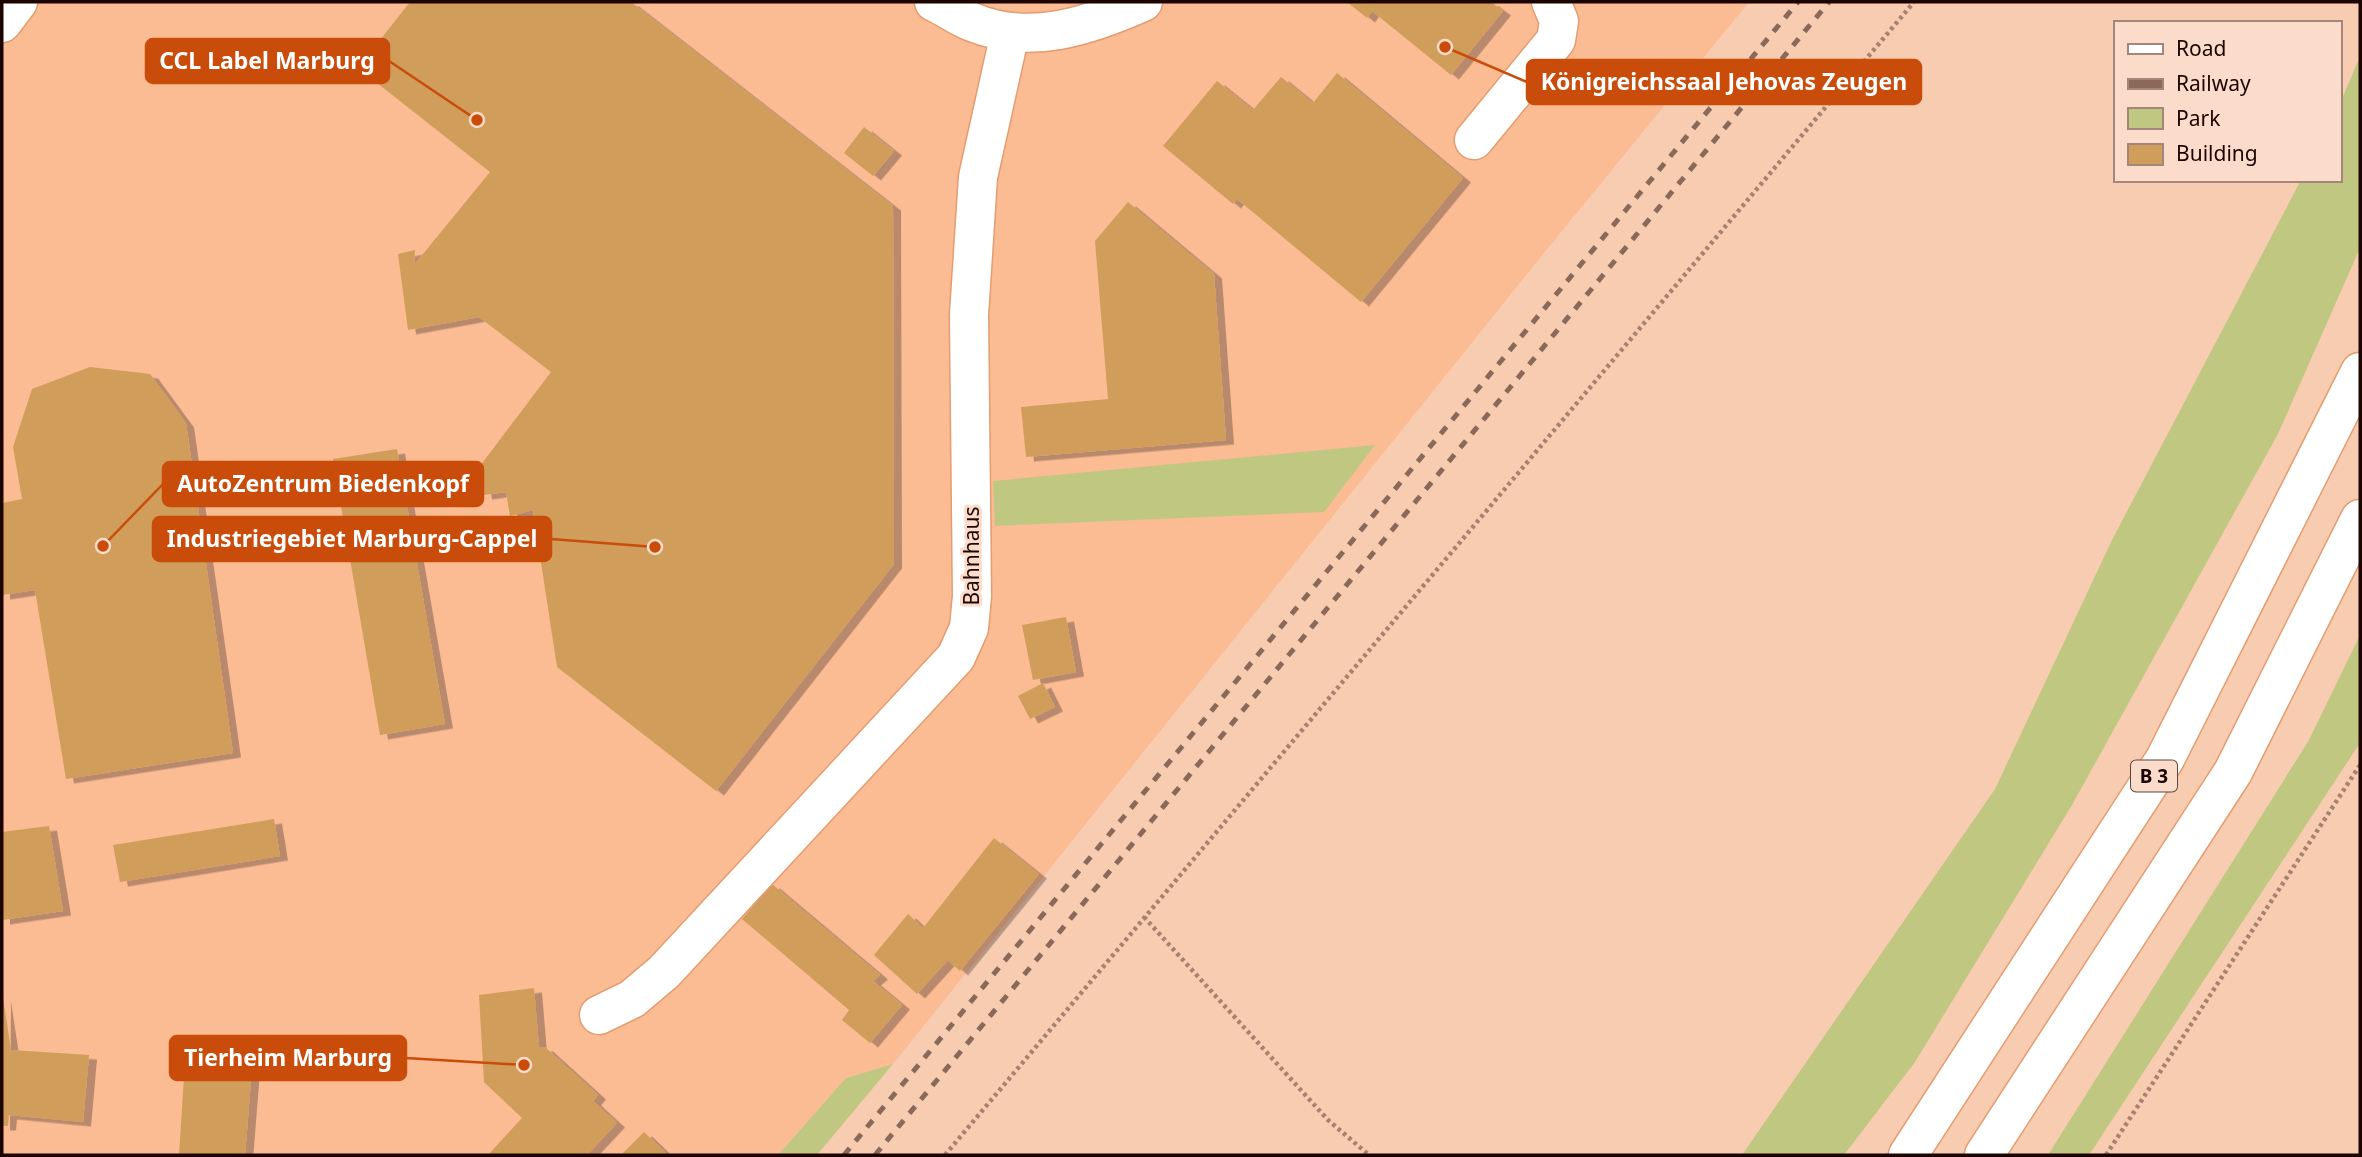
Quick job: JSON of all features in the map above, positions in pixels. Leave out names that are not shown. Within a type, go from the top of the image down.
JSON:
[{"type":"main road","points":[[2,23],[18,2]]},
{"type":"main road","points":[[934,2],[973,22],[1010,33],[1041,33],[1077,28],[1143,2]]},
{"type":"main road","points":[[1474,139],[1556,40],[1559,21],[1551,2]]},
{"type":"main road","name":"Bahnhaus","points":[[599,1015],[632,999],[664,972],[956,657],[970,628],[970,315],[976,205],[985,139],[1010,33]]},
{"type":"main road","name":"B 3","points":[[1908,1155],[2165,759],[2360,372]]},
{"type":"main road","points":[[1984,1155],[2233,772],[2360,519]]},
{"type":"path","points":[[945,1155],[1914,2]]},
{"type":"path","points":[[2106,1155],[2360,765]]},
{"type":"path","points":[[1144,917],[1328,1120],[1369,1155]]},
{"type":"shaded area","points":[[2,2],[1749,2],[1535,264],[893,1064],[846,1078],[778,1155],[2,1155]]},
{"type":"green space","points":[[2360,56],[2360,248],[2278,434],[2072,805],[1915,1062],[1844,1155],[1742,1155],[1995,789],[2112,540],[2300,182],[2341,182],[2341,101]]},
{"type":"green space","points":[[1375,445],[1324,512],[995,526],[993,481]]},
{"type":"green space","points":[[2360,635],[2360,743],[2089,1155],[2048,1155],[2309,740]]},
{"type":"green space","points":[[893,1064],[817,1155],[778,1155],[846,1078]]},
{"type":"building","points":[[410,2],[631,2],[893,206],[894,564],[716,791],[557,667],[533,510],[510,516],[506,492],[484,495],[480,466],[551,372],[479,317],[408,330],[398,254],[415,250],[414,265],[490,172],[358,68]]},
{"type":"building","points":[[1347,2],[1491,2],[1503,11],[1451,75],[1372,11],[1367,18]]},
{"type":"building","points":[[1337,73],[1463,178],[1361,302],[1237,199],[1233,204],[1163,146],[1217,81],[1253,110],[1281,77],[1313,103]]},
{"type":"building","points":[[864,127],[894,151],[873,176],[844,153]]},
{"type":"building","points":[[1128,202],[1214,274],[1226,440],[1026,457],[1021,407],[1108,399],[1095,241]]},
{"type":"building","points":[[90,367],[150,374],[186,423],[233,753],[66,779],[35,590],[2,595],[2,503],[22,499],[13,447],[32,389]]},
{"type":"building","points":[[397,449],[445,724],[380,735],[333,459]]},
{"type":"building","points":[[1066,617],[1076,672],[1033,680],[1022,625]]},
{"type":"building","points":[[1043,683],[1055,707],[1030,719],[1018,696]]},
{"type":"building","points":[[274,819],[280,856],[120,882],[113,845]]},
{"type":"building","points":[[49,826],[63,911],[2,920],[2,832]]},
{"type":"building","points":[[994,838],[1039,874],[960,971],[948,960],[917,994],[874,955],[908,914],[923,928]]},
{"type":"building","points":[[772,884],[880,975],[873,981],[902,1005],[870,1043],[842,1020],[849,1010],[742,919]]},
{"type":"building","points":[[534,988],[539,1048],[545,1047],[598,1095],[593,1101],[617,1123],[587,1155],[488,1155],[522,1118],[484,1082],[479,995]]},
{"type":"building","points":[[3,997],[11,1050],[89,1055],[83,1122],[9,1115],[8,1126],[2,1126]]},
{"type":"building","points":[[185,1061],[252,1067],[245,1155],[179,1155]]},
{"type":"building","points":[[644,1132],[668,1155],[621,1155]]},
{"type":"railway","points":[[844,1155],[1798,2]]},
{"type":"railway","points":[[875,1155],[1829,2]]},
{"type":"place","name":"Königreichssaal Jehovas Zeugen","points":[[1445,47]]},
{"type":"place","name":"CCL Label Marburg","points":[[477,120]]},
{"type":"place","name":"AutoZentrum Biedenkopf","points":[[103,546]]},
{"type":"place","name":"Industriegebiet Marburg-Cappel","points":[[655,547]]},
{"type":"place","name":"Tierheim Marburg","points":[[524,1065]]}]
